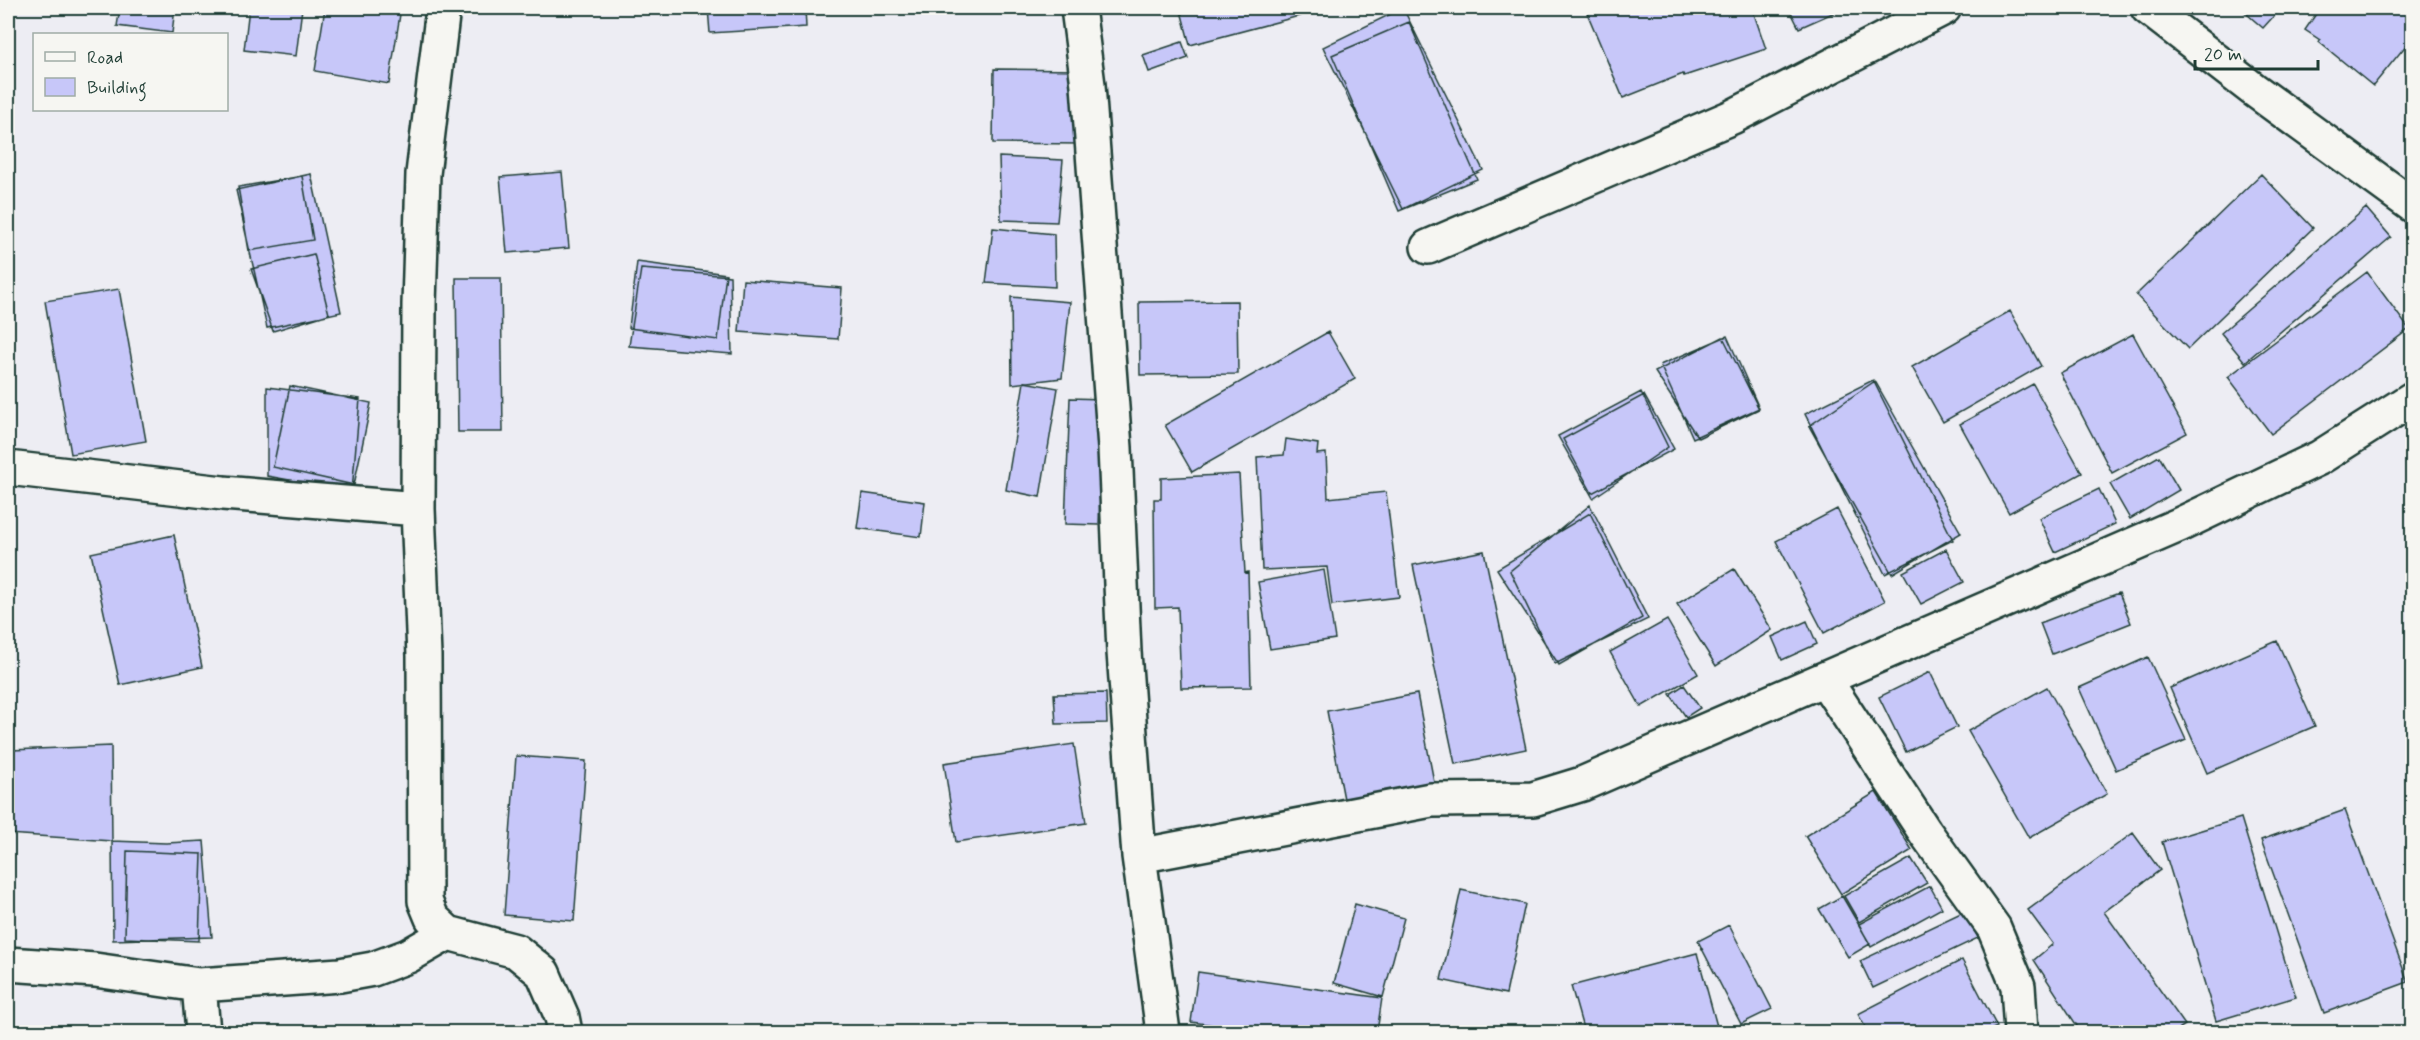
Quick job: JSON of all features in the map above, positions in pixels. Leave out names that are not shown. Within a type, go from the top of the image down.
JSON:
[{"type":"street","points":[[443,8],[423,174],[419,305],[418,509],[424,656],[425,901],[432,918],[448,933],[516,951],[543,974],[562,1017],[565,1032]]},
{"type":"street","points":[[1078,8],[1088,85],[1114,436],[1124,652],[1139,856],[1163,1032]]},
{"type":"street","points":[[1428,247],[1732,117],[1944,8]]},
{"type":"street","points":[[2148,8],[2253,89],[2412,205]]},
{"type":"street","points":[[1139,856],[1431,800],[1533,799],[1582,784],[2180,525],[2319,458],[2412,399]]},
{"type":"street","points":[[8,468],[223,493],[418,509]]},
{"type":"street","points":[[1825,680],[1925,832],[1994,928],[2018,986],[2021,1032]]},
{"type":"street","points":[[8,964],[95,970],[199,985],[340,975],[373,969],[408,956],[448,933]]},
{"type":"street","points":[[199,985],[203,1032]]},
{"type":"building","points":[[120,8],[175,8],[172,33],[117,26]]},
{"type":"building","points":[[249,8],[302,8],[296,56],[244,50]]},
{"type":"building","points":[[325,8],[401,8],[389,84],[315,71]]},
{"type":"building","points":[[708,8],[805,8],[806,27],[710,33]]},
{"type":"building","points":[[1194,8],[1301,8],[1303,15],[1190,45],[1181,11]]},
{"type":"building","points":[[1403,8],[1483,170],[1403,209],[1323,47]]},
{"type":"building","points":[[1585,8],[1752,8],[1766,49],[1684,76],[1683,74],[1623,98]]},
{"type":"building","points":[[1789,8],[1844,8],[1799,28]]},
{"type":"building","points":[[2240,8],[2281,8],[2263,28]]},
{"type":"building","points":[[2320,8],[2412,8],[2412,38],[2373,86],[2319,42],[2320,40],[2305,30]]},
{"type":"building","points":[[1409,22],[1477,179],[1399,211],[1332,55]]},
{"type":"building","points":[[1182,42],[1188,58],[1149,72],[1143,55]]},
{"type":"building","points":[[994,69],[1081,70],[1081,144],[993,143]]},
{"type":"building","points":[[999,157],[1063,160],[1057,222],[1001,220]]},
{"type":"building","points":[[562,172],[569,248],[507,253],[500,177]]},
{"type":"building","points":[[311,174],[341,312],[267,328],[236,190]]},
{"type":"building","points":[[2261,174],[2313,228],[2188,349],[2136,295]]},
{"type":"building","points":[[302,176],[313,240],[249,251],[238,187]]},
{"type":"building","points":[[2366,208],[2391,237],[2245,362],[2221,333]]},
{"type":"building","points":[[993,228],[1054,234],[1055,287],[986,283]]},
{"type":"building","points":[[314,254],[329,314],[273,331],[251,269]]},
{"type":"building","points":[[637,262],[726,274],[718,340],[629,328]]},
{"type":"building","points":[[641,269],[730,276],[732,354],[629,346]]},
{"type":"building","points":[[2367,272],[2409,329],[2271,434],[2228,377]]},
{"type":"building","points":[[456,278],[501,278],[503,432],[458,432]]},
{"type":"building","points":[[743,280],[842,288],[838,339],[739,332]]},
{"type":"building","points":[[119,289],[146,441],[71,454],[45,301]]},
{"type":"building","points":[[1011,297],[1070,302],[1062,378],[1012,384]]},
{"type":"building","points":[[1237,301],[1238,374],[1140,375],[1139,302]]},
{"type":"building","points":[[2010,311],[2041,366],[1943,422],[1912,367]]},
{"type":"building","points":[[1328,332],[1355,379],[1192,472],[1165,425]]},
{"type":"building","points":[[2133,334],[2187,433],[2112,473],[2060,373]]},
{"type":"building","points":[[1727,336],[1759,408],[1693,438],[1660,365]]},
{"type":"building","points":[[1723,337],[1759,409],[1698,438],[1655,372]]},
{"type":"building","points":[[1873,380],[1953,540],[1885,574],[1805,414]]},
{"type":"building","points":[[1875,381],[1961,533],[1892,574],[1809,426]]},
{"type":"building","points":[[1024,382],[1058,388],[1040,497],[1006,490]]},
{"type":"building","points":[[2033,384],[2082,473],[2009,513],[1960,424]]},
{"type":"building","points":[[290,386],[371,403],[354,485],[273,467]]},
{"type":"building","points":[[267,387],[360,399],[352,491],[267,476]]},
{"type":"building","points":[[1641,392],[1668,447],[1593,498],[1558,436]]},
{"type":"building","points":[[1644,395],[1674,449],[1592,493],[1563,439]]},
{"type":"building","points":[[1070,398],[1103,399],[1099,525],[1065,524]]},
{"type":"building","points":[[1286,439],[1318,444],[1317,454],[1326,453],[1328,498],[1386,492],[1399,597],[1332,605],[1327,567],[1262,570],[1257,457],[1284,455]]},
{"type":"building","points":[[2159,456],[2179,490],[2130,519],[2110,484]]},
{"type":"building","points":[[1239,474],[1245,573],[1248,572],[1251,687],[1181,688],[1178,607],[1155,608],[1154,499],[1161,499],[1161,478]]},
{"type":"building","points":[[2099,489],[2115,524],[2055,552],[2039,518]]},
{"type":"building","points":[[862,493],[925,502],[921,537],[857,528]]},
{"type":"building","points":[[1590,505],[1648,619],[1555,664],[1510,571]]},
{"type":"building","points":[[1837,509],[1885,601],[1824,633],[1776,541]]},
{"type":"building","points":[[1590,513],[1642,618],[1559,665],[1497,569]]},
{"type":"building","points":[[174,535],[202,667],[120,685],[91,553]]},
{"type":"building","points":[[1946,549],[1964,582],[1921,604],[1903,572]]},
{"type":"building","points":[[1484,551],[1526,749],[1455,764],[1413,565]]},
{"type":"building","points":[[1734,569],[1772,630],[1716,666],[1677,604]]},
{"type":"building","points":[[1324,570],[1335,639],[1270,649],[1258,582]]},
{"type":"building","points":[[2119,593],[2131,623],[2052,654],[2040,623]]},
{"type":"building","points":[[1667,620],[1698,674],[1641,707],[1610,652]]},
{"type":"building","points":[[1807,621],[1817,644],[1782,660],[1772,637]]},
{"type":"building","points":[[2277,641],[2315,726],[2207,773],[2170,688]]},
{"type":"building","points":[[2148,657],[2186,740],[2116,770],[2079,688]]},
{"type":"building","points":[[1930,672],[1957,727],[1906,752],[1879,697]]},
{"type":"building","points":[[1684,685],[1700,708],[1686,717],[1670,694]]},
{"type":"building","points":[[2047,687],[2107,794],[2029,838],[1968,731]]},
{"type":"building","points":[[1106,693],[1107,723],[1056,724],[1054,694]]},
{"type":"building","points":[[1417,694],[1434,782],[1344,799],[1327,711]]},
{"type":"building","points":[[1074,744],[1086,823],[956,842],[944,763]]},
{"type":"building","points":[[111,746],[112,841],[8,834],[11,750]]},
{"type":"building","points":[[516,756],[586,761],[574,921],[504,915]]},
{"type":"building","points":[[1876,792],[1912,850],[1841,894],[1805,836]]},
{"type":"building","points":[[2345,810],[2408,982],[2324,1013],[2261,840]]},
{"type":"building","points":[[2241,818],[2296,997],[2216,1021],[2162,842]]},
{"type":"building","points":[[2133,833],[2160,870],[2104,912],[2185,1025],[2174,1032],[2081,1032],[2034,960],[2053,944],[2028,910]]},
{"type":"building","points":[[112,841],[166,843],[204,841],[212,937],[113,940]]},
{"type":"building","points":[[127,851],[202,854],[199,941],[125,938]]},
{"type":"building","points":[[1911,858],[1927,883],[1859,922],[1844,896]]},
{"type":"building","points":[[1930,886],[1942,908],[1871,947],[1859,924]]},
{"type":"building","points":[[1461,890],[1525,904],[1506,994],[1441,980]]},
{"type":"building","points":[[1842,896],[1870,944],[1848,957],[1819,909]]},
{"type":"building","points":[[1355,904],[1404,918],[1383,997],[1334,983]]},
{"type":"building","points":[[1965,911],[1978,938],[1873,988],[1860,961]]},
{"type":"building","points":[[1729,925],[1772,1009],[1741,1024],[1698,941]]},
{"type":"building","points":[[1697,953],[1718,1030],[1707,1032],[1584,1032],[1571,986]]},
{"type":"building","points":[[1962,960],[1997,1027],[1986,1032],[1868,1032],[1858,1014]]},
{"type":"building","points":[[1198,972],[1382,998],[1377,1032],[1268,1032],[1191,1022]]},
{"type":"building","points":[[314,1026],[315,1032],[278,1032]]}]
